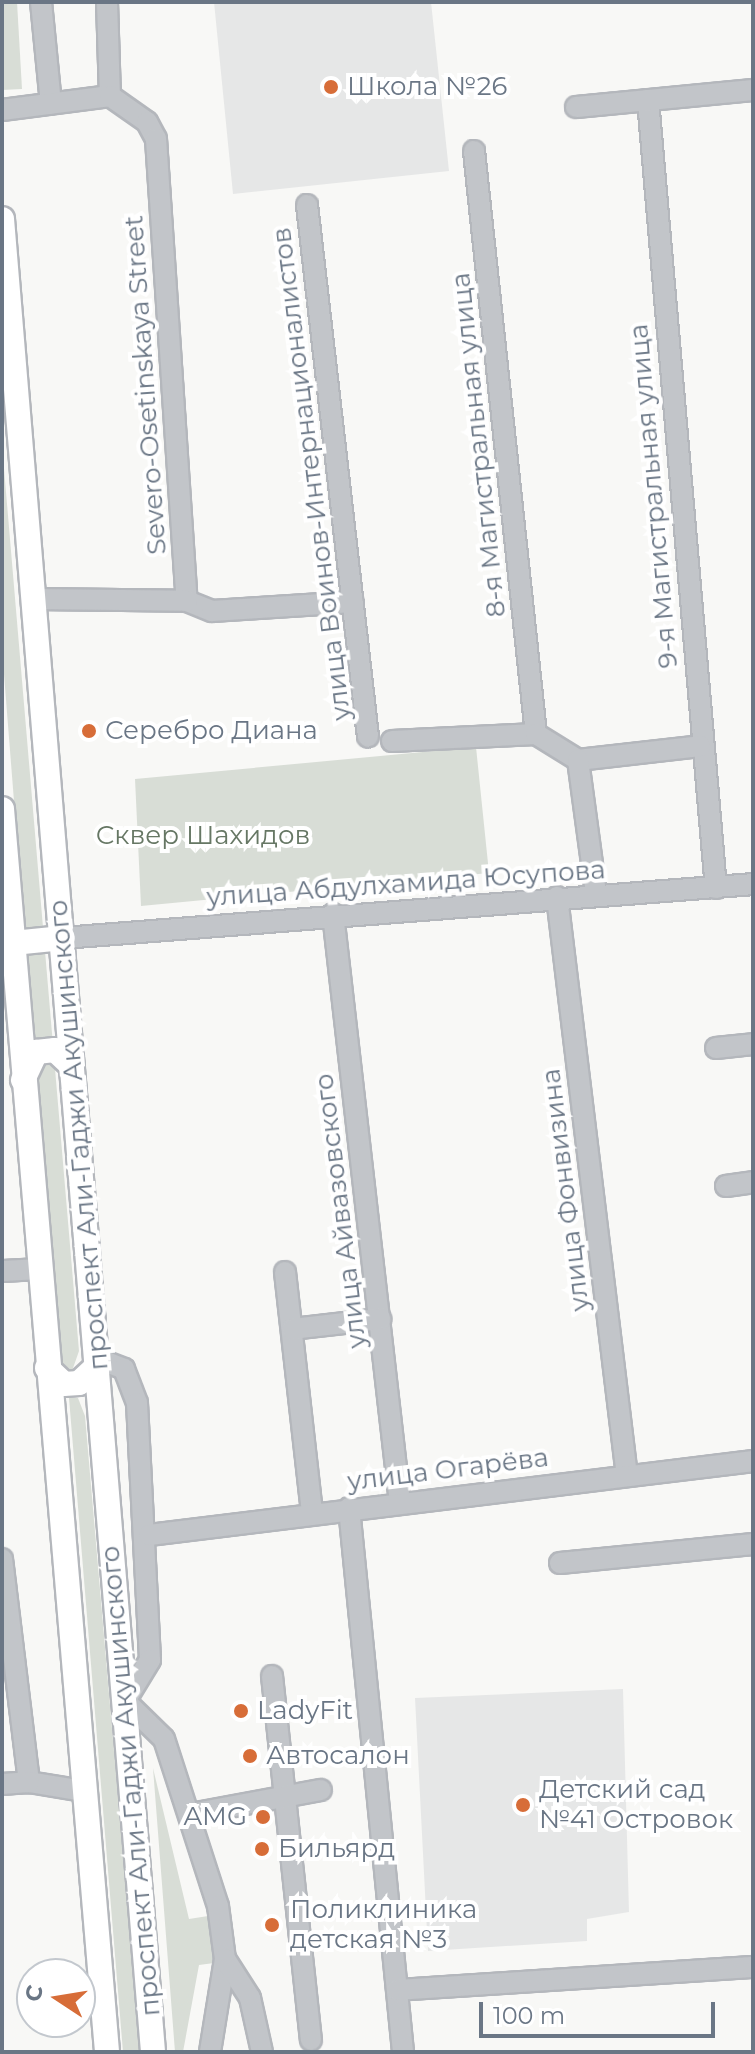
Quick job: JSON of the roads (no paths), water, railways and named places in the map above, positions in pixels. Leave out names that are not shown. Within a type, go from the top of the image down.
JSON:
[{"type":"main road","name":"проспект Али-Гаджи Акушинского","points":[[2,219],[153,2052]]},
{"type":"main road","name":"проспект Али-Гаджи Акушинского","points":[[2,809],[107,2052]]},
{"type":"main road","points":[[13,943],[63,938]]},
{"type":"main road","points":[[23,1080],[36,1052],[55,1050],[72,1066]]},
{"type":"main road","points":[[47,1368],[64,1384],[79,1383],[96,1362]]},
{"type":"street","points":[[41,2],[51,104]]},
{"type":"street","points":[[2,110],[110,96],[107,2]]},
{"type":"street","points":[[576,107],[753,90]]},
{"type":"street","name":"Severo-Osetinskaya Street","points":[[110,96],[147,122],[156,139],[187,601]]},
{"type":"street","name":"9-я Магистральная улица","points":[[648,100],[700,746],[716,888]]},
{"type":"street","name":"8-я Магистральная улица","points":[[474,151],[536,734]]},
{"type":"street","name":"улица Воинов-Интернационалистов","points":[[307,205],[368,737]]},
{"type":"street","points":[[34,599],[187,601],[212,611],[353,602]]},
{"type":"street","points":[[392,741],[536,734],[578,760],[700,746]]},
{"type":"street","points":[[578,760],[596,894]]},
{"type":"street","name":"улица Абдулхамида Юсупова","points":[[63,938],[333,914],[753,884]]},
{"type":"street","name":"улица Фонвизина","points":[[557,897],[627,1476]]},
{"type":"street","name":"улица Айвазовского","points":[[333,914],[400,1503]]},
{"type":"street","points":[[716,1048],[753,1044]]},
{"type":"street","points":[[726,1186],[753,1182]]},
{"type":"street","points":[[2,1271],[39,1269]]},
{"type":"street","points":[[285,1272],[312,1512]]},
{"type":"street","points":[[292,1329],[380,1319]]},
{"type":"street","points":[[96,1362],[132,1379],[149,1535],[150,1660],[125,1701],[164,1739],[191,1814],[218,1906],[225,1959],[210,2052]]},
{"type":"street","name":"улица Огарёва","points":[[149,1535],[312,1512],[753,1461]]},
{"type":"street","points":[[349,1508],[403,2052]]},
{"type":"street","points":[[560,1563],[753,1544]]},
{"type":"street","points":[[2,1559],[6,1660],[29,1782]]},
{"type":"street","points":[[272,1676],[311,2040]]},
{"type":"street","points":[[2,1784],[83,1785]]},
{"type":"street","points":[[191,1814],[321,1790]]},
{"type":"street","points":[[225,1959],[250,1998],[262,2052]]},
{"type":"street","points":[[397,1990],[753,1967]]},
{"type":"place","name":"Школа №26","points":[[331,87]]},
{"type":"place","name":"Серебро Диана","points":[[89,731]]},
{"type":"place","name":"LadyFit","points":[[241,1711]]},
{"type":"place","name":"Автосалон","points":[[250,1756]]},
{"type":"place","name":"Детский сад №41 Островок","points":[[523,1805]]},
{"type":"place","name":"AMG","points":[[263,1817]]},
{"type":"place","name":"Бильярд","points":[[262,1849]]},
{"type":"place","name":"Поликлиника детская №3","points":[[272,1925]]},
{"type":"park label","name":"Сквер Шахидов","points":[[203,836]]}]
